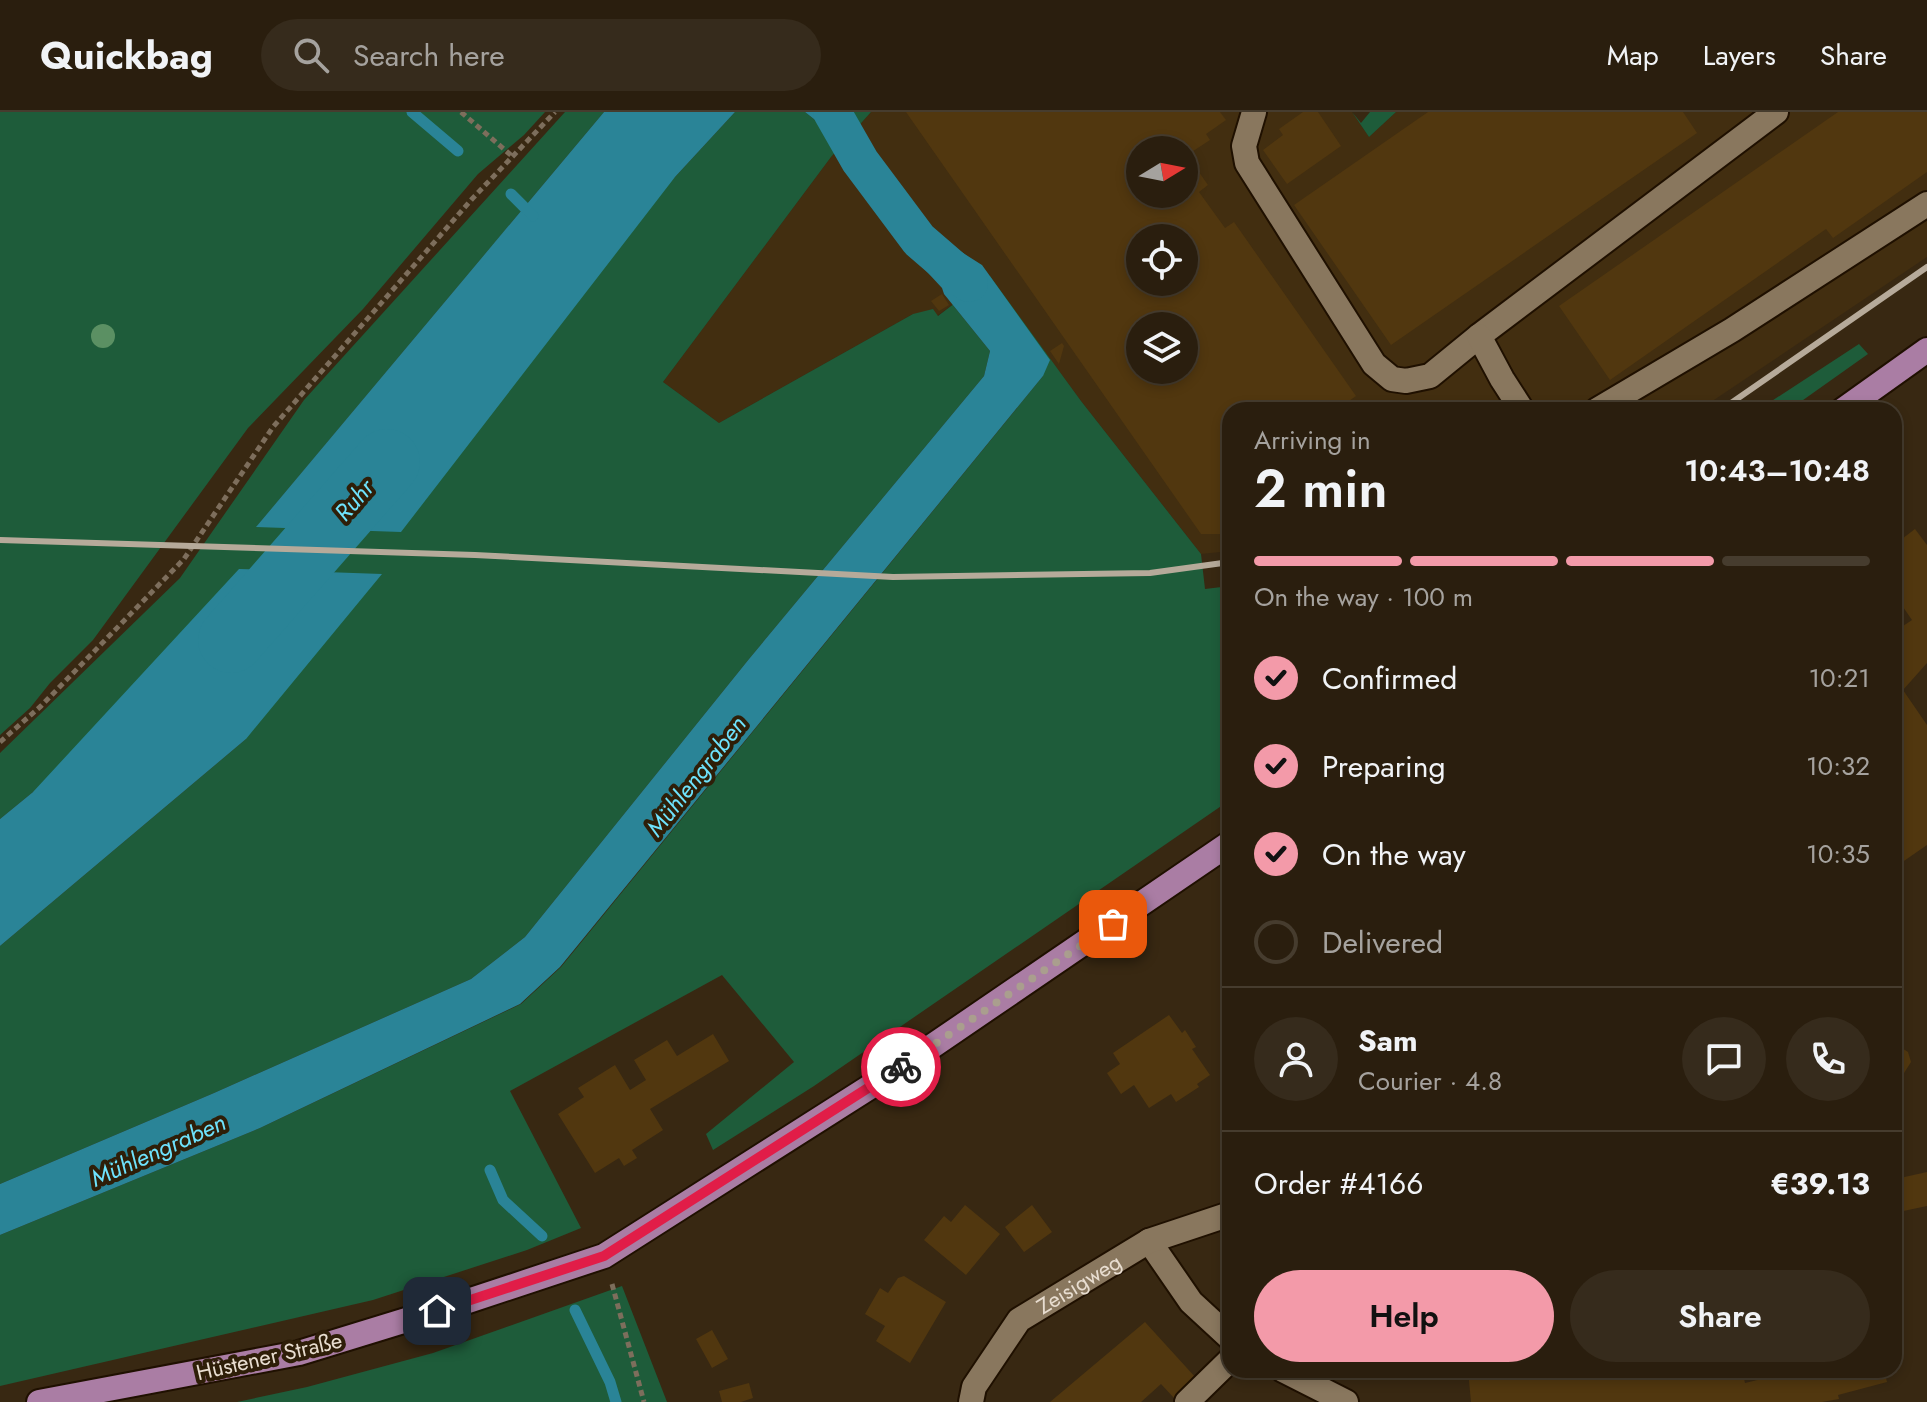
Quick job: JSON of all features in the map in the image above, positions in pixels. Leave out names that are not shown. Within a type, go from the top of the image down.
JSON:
[{"type":"main road","points":[[1854,402],[1927,350]]},
{"type":"main road","name":"Hüstener Straße","points":[[39,1402],[299,1353],[604,1256],[906,1064],[1222,848]]},
{"type":"street","points":[[1254,112],[1244,146],[1247,163],[1374,364],[1392,379],[1406,381],[1430,376],[1771,116]]},
{"type":"street","points":[[1610,402],[1732,330],[1927,204]]},
{"type":"street","points":[[1479,336],[1517,402]]},
{"type":"street","name":"Zeisigweg","points":[[971,1402],[974,1387],[1019,1320],[1149,1241],[1222,1217]]},
{"type":"street","points":[[1149,1241],[1191,1302],[1222,1331]]},
{"type":"street","points":[[1187,1402],[1222,1368]]},
{"type":"street","points":[[1299,1378],[1346,1402]]},
{"type":"path","points":[[461,112],[513,157]]},
{"type":"path","points":[[0,742],[41,706],[184,559],[273,427],[472,199],[555,112]]},
{"type":"path","points":[[604,1256],[644,1402]]},
{"type":"shaded area","points":[[871,112],[1352,112],[1369,137],[1396,112],[1927,112],[1927,257],[1711,402],[1222,402],[1222,552],[1201,554],[1081,401],[990,277],[937,316],[913,314],[719,423],[663,382],[831,157]],"holes":[[[868,154],[881,166],[929,232],[910,250]],[[941,239],[982,265],[944,294],[942,288]]]},
{"type":"green space","points":[[0,112],[545,112],[524,135],[478,174],[363,309],[248,428],[93,640],[30,708],[0,735]]},
{"type":"green space","points":[[565,112],[604,112],[257,526],[675,177],[735,112],[805,112],[844,143],[663,382],[719,423],[913,314],[933,309],[938,316],[953,305],[990,351],[984,376],[749,659],[525,937],[471,979],[0,1184],[0,946],[246,739],[33,792],[0,819],[0,753],[180,578],[304,400]]},
{"type":"green space","points":[[843,112],[871,112],[849,137],[852,133]]},
{"type":"green space","points":[[1352,112],[1361,123],[1370,112],[1396,112],[1369,137]]},
{"type":"green space","points":[[990,276],[1081,401],[1201,554],[1205,589],[1222,587],[1222,806],[814,1086],[713,1150],[706,1134],[794,1062],[722,975],[510,1091],[581,1228],[527,1250],[373,1300],[0,1386],[0,1235],[260,1128],[521,1004],[561,967],[1043,376],[953,305]]},
{"type":"green space","points":[[1859,344],[1868,354],[1800,402],[1770,402]]},
{"type":"green space","points":[[622,1286],[667,1402],[237,1402],[307,1387],[433,1353]]},
{"type":"water","points":[[604,112],[735,112],[675,177],[401,532],[256,527]]},
{"type":"water","points":[[805,112],[843,112],[853,133],[844,143]]},
{"type":"water","points":[[868,153],[929,232],[909,250],[851,167]]},
{"type":"water","points":[[941,239],[982,265],[1050,360],[1043,376],[560,967],[520,1004],[260,1128],[0,1235],[0,1184],[471,979],[525,937],[749,659],[984,376],[990,351],[942,288],[917,261]]},
{"type":"water","points":[[239,569],[382,574],[246,739],[0,946],[0,819],[33,792]]},
{"type":"building","points":[[906,112],[1220,112],[1226,120],[1206,134],[1210,140],[1198,148],[1198,136],[1126,136],[1126,208],[1198,208],[1198,171],[1208,185],[1199,192],[1225,228],[1234,222],[1356,396],[1347,402],[1222,402],[1222,534],[1201,534]]},
{"type":"building","points":[[1303,112],[1318,112],[1341,146],[1287,184],[1263,150],[1283,135],[1279,129]]},
{"type":"building","points":[[1428,112],[1683,112],[1697,133],[1391,345],[1294,205]]},
{"type":"building","points":[[1838,112],[1927,112],[1927,172],[1833,238],[1826,229],[1610,380],[1559,306]]},
{"type":"building","points":[[942,294],[949,305],[939,311],[931,301]]},
{"type":"building","points":[[1062,343],[1064,346],[1059,364],[1050,351]]},
{"type":"building","points":[[1915,529],[1927,545],[1927,663],[1903,690],[1927,725],[1927,845],[1902,862],[1902,627],[1912,620],[1902,606],[1902,539]]},
{"type":"building","points":[[1169,1015],[1182,1033],[1185,1030],[1196,1047],[1192,1049],[1210,1075],[1197,1084],[1199,1087],[1176,1102],[1171,1094],[1149,1108],[1134,1085],[1121,1094],[1107,1073],[1120,1064],[1113,1053]]},
{"type":"building","points":[[713,1034],[729,1061],[650,1109],[663,1130],[632,1150],[637,1158],[624,1166],[619,1158],[595,1173],[558,1114],[584,1097],[578,1088],[615,1065],[630,1090],[646,1080],[634,1060],[667,1040],[677,1056]]},
{"type":"building","points":[[1902,1048],[1908,1052],[1911,1062],[1902,1076]]},
{"type":"building","points":[[1927,1172],[1927,1206],[1902,1211],[1902,1178]]},
{"type":"building","points":[[965,1205],[1000,1234],[966,1275],[924,1240],[944,1216],[951,1222]]},
{"type":"building","points":[[1032,1205],[1052,1232],[1024,1252],[1005,1227]]},
{"type":"building","points":[[904,1276],[946,1302],[910,1363],[876,1341],[885,1326],[865,1314],[880,1288],[888,1293],[898,1278]]},
{"type":"building","points":[[1145,1322],[1196,1378],[1174,1398],[1161,1384],[1141,1402],[1050,1402]]},
{"type":"building","points":[[712,1330],[728,1359],[712,1368],[696,1339]]},
{"type":"building","points":[[1469,1378],[1744,1378],[1745,1383],[1765,1378],[1886,1378],[1887,1382],[1822,1402],[1471,1402]]},
{"type":"building","points":[[749,1383],[753,1398],[741,1402],[722,1402],[719,1391]]},
{"type":"waterway","points":[[412,112],[458,151]]},
{"type":"waterway","name":"Mühlengraben","points":[[832,112],[860,161],[919,240],[969,283]]},
{"type":"waterway","points":[[511,194],[533,216]]},
{"type":"waterway","name":"Ruhr","points":[[231,640],[387,462]]},
{"type":"waterway","points":[[490,1170],[503,1200],[542,1236]]},
{"type":"waterway","points":[[575,1310],[610,1382],[616,1402]]},
{"type":"railway","points":[[1733,402],[1927,267]]},
{"type":"railway","points":[[0,540],[475,555],[893,577],[1150,573],[1222,563]]},
{"type":"way so far","points":[[901,1067],[1113,924]]},
{"type":"route","points":[[437,1311],[604,1256],[901,1067]]}]
